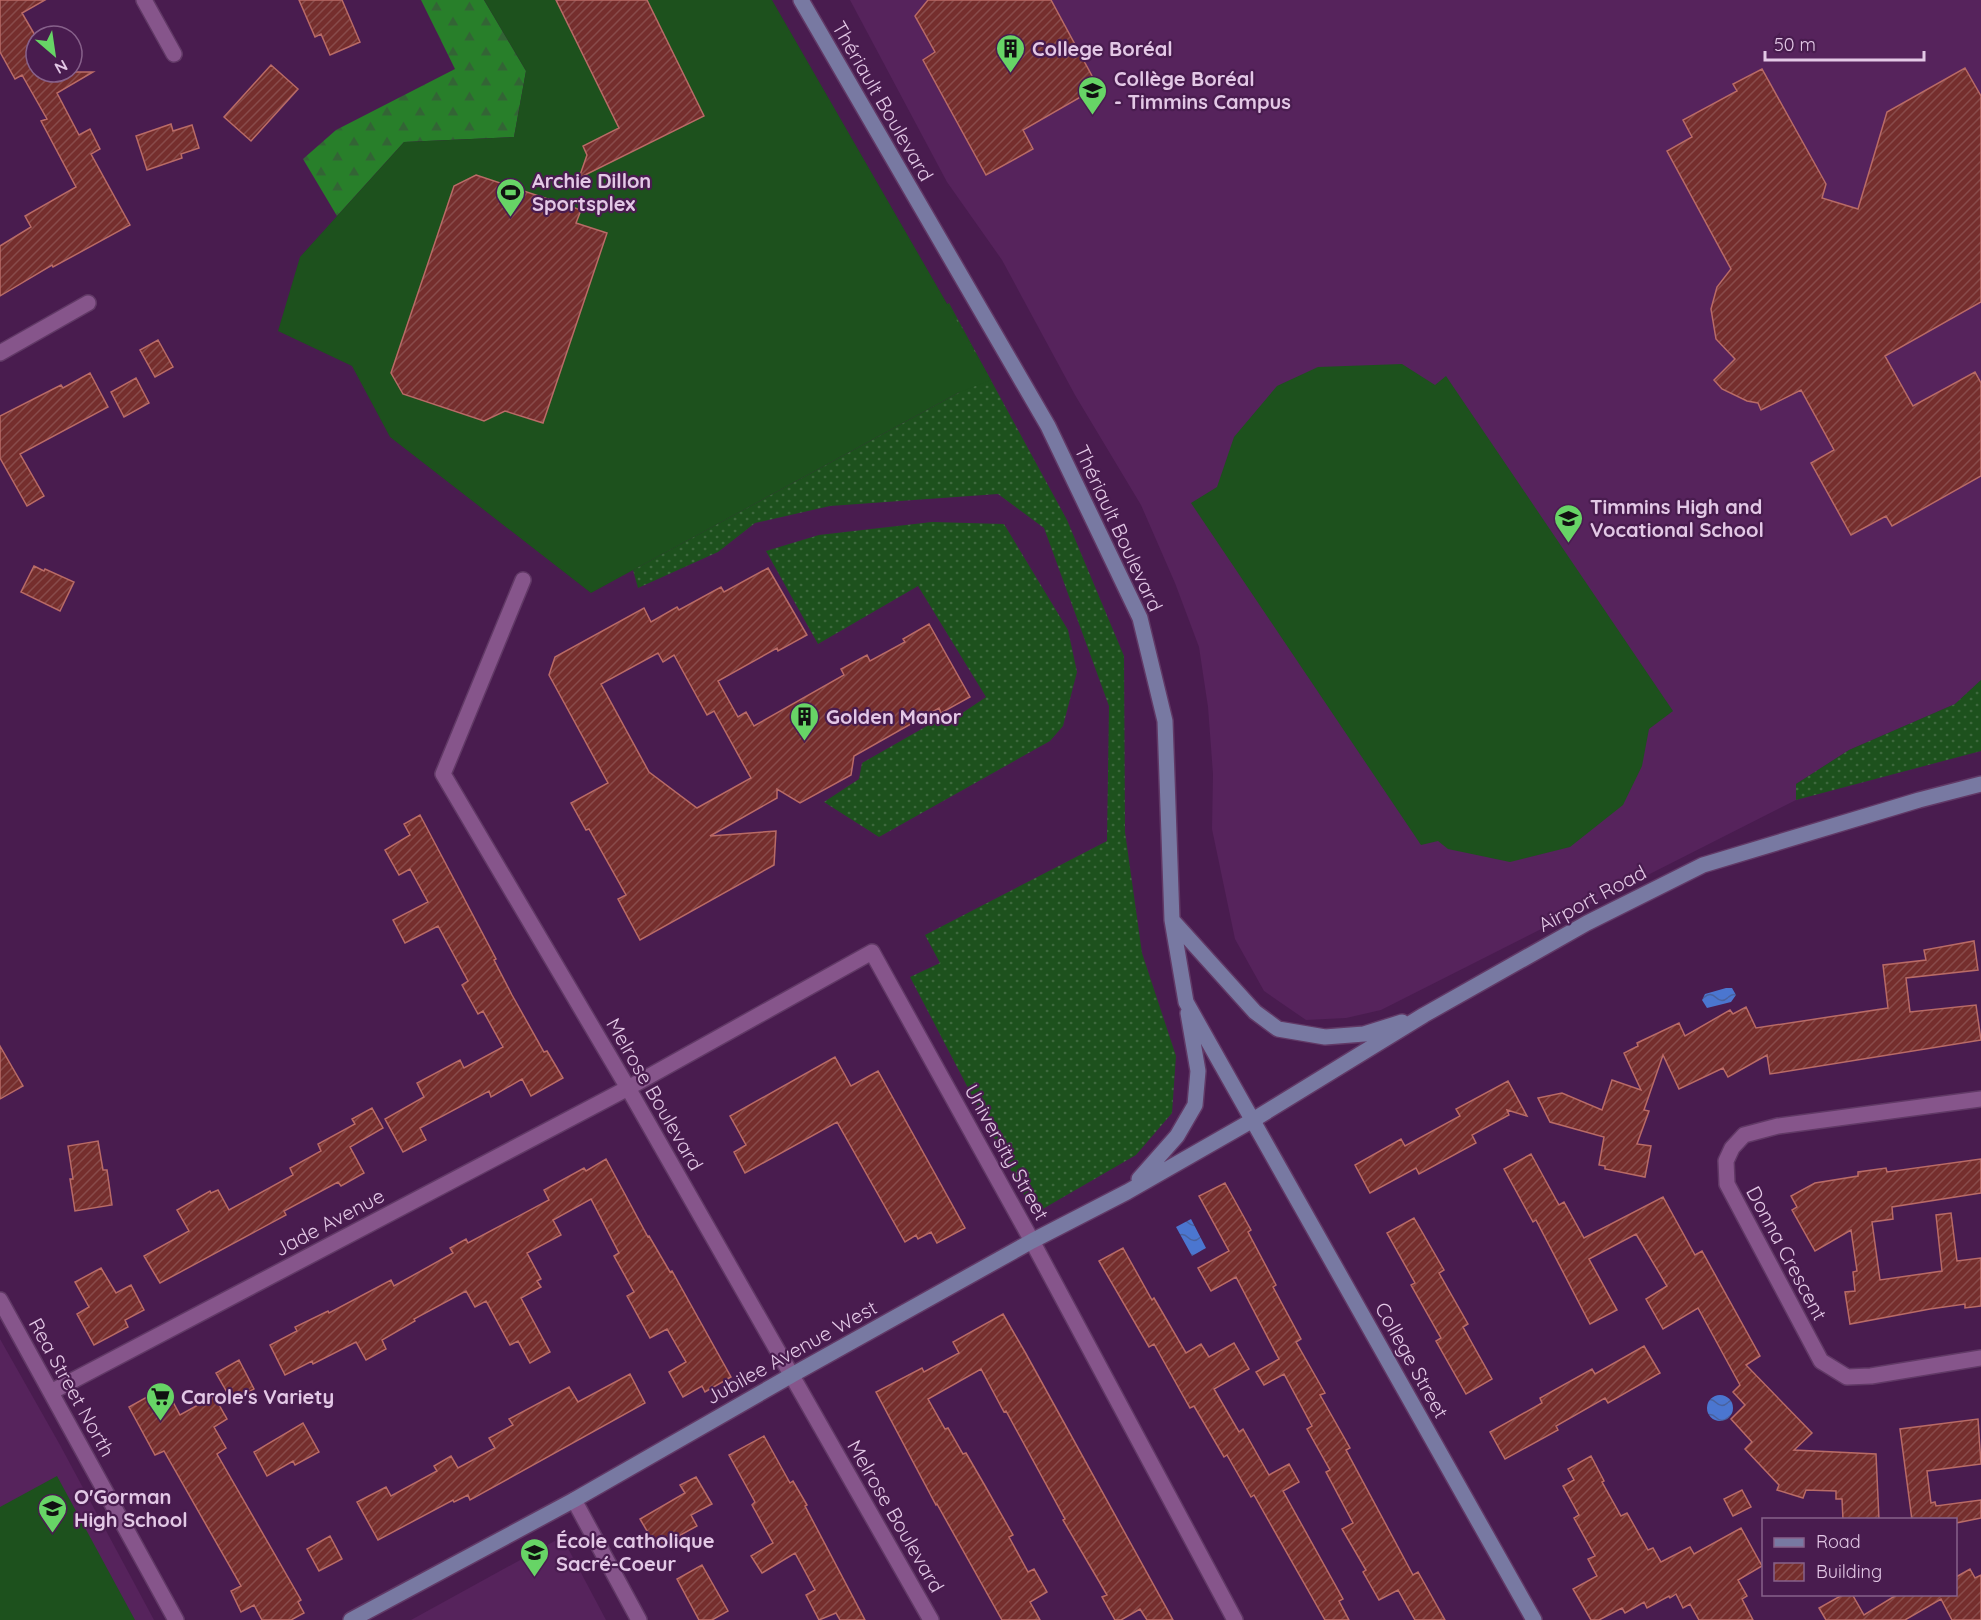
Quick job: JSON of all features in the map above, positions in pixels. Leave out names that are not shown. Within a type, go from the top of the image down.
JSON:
[{"type":"main road","name":"Thériault Boulevard","points":[[801,0],[1048,426],[1140,618],[1165,721],[1172,920],[1186,1002],[1253,1120]]},
{"type":"main road","name":"Airport Road","points":[[1253,1120],[1424,1015],[1587,922],[1702,865],[1919,800],[1981,784]]},
{"type":"main road","points":[[1172,920],[1255,1012],[1278,1029],[1325,1037],[1364,1034],[1424,1015]]},
{"type":"main road","points":[[1127,1192],[1177,1136],[1195,1105],[1198,1071],[1186,1002]]},
{"type":"main road","name":"Jubilee Avenue West","points":[[351,1620],[574,1500],[792,1375],[1032,1241],[1127,1192],[1253,1120]]},
{"type":"main road","name":"College Street","points":[[1253,1120],[1533,1620]]},
{"type":"street","points":[[144,0],[174,54]]},
{"type":"street","points":[[0,353],[88,303]]},
{"type":"street","name":"Melrose Boulevard","points":[[523,579],[443,774],[628,1088],[931,1620]]},
{"type":"street","name":"University Street","points":[[628,1088],[872,952],[1032,1241],[1235,1620]]},
{"type":"street","name":"Jade Avenue","points":[[51,1392],[628,1088]]},
{"type":"street","name":"Donna Crescent","points":[[1981,1099],[1778,1126],[1744,1135],[1732,1148],[1726,1161],[1727,1184],[1821,1361],[1847,1377],[1871,1376],[1981,1358]]},
{"type":"street","name":"Rea Street North","points":[[0,1300],[176,1620]]},
{"type":"street","points":[[574,1500],[639,1620]]},
{"type":"shaded area","name":"Timmins High and Vocational School","points":[[850,0],[1981,0],[1981,680],[1955,704],[1849,750],[1796,784],[1796,800],[1381,1010],[1346,1018],[1306,1020],[1264,991],[1235,939],[1212,829],[1213,774],[1208,707],[1199,647],[1175,583],[1141,505],[1075,395],[1002,260],[947,182]]},
{"type":"shaded area","name":"O'Gorman High School","points":[[0,1339],[60,1445],[154,1620],[0,1620]]},
{"type":"shaded area","name":"École catholique Sacré-Coeur","points":[[562,1537],[606,1620],[411,1620]]},
{"type":"green space","points":[[421,0],[484,0],[526,71],[514,137],[404,142],[337,216],[303,159],[336,130],[455,69]]},
{"type":"green space","points":[[484,0],[772,0],[991,380],[960,392],[591,593],[390,437],[352,366],[278,331],[300,257],[404,142],[514,137],[526,71]]},
{"type":"green space","points":[[949,303],[1067,520],[1124,656],[1125,832],[1142,953],[1176,1056],[1172,1113],[1136,1155],[1034,1214],[910,977],[940,963],[925,935],[1107,841],[1109,706],[1044,528],[998,494],[830,506],[755,523],[718,552],[638,588],[633,570],[960,392],[923,318]]},
{"type":"green space","points":[[1402,364],[1435,385],[1446,376],[1673,711],[1649,729],[1642,766],[1623,805],[1570,847],[1510,862],[1448,849],[1438,841],[1421,845],[1191,503],[1217,487],[1234,437],[1277,386],[1318,367]]},
{"type":"green space","points":[[932,522],[1004,524],[1068,630],[1077,672],[1063,726],[1050,741],[879,837],[824,802],[859,779],[862,763],[934,722],[949,722],[986,697],[918,586],[818,644],[766,551],[819,535]]},
{"type":"green space","points":[[1981,680],[1981,751],[1796,800],[1796,784],[1849,750],[1955,704]]},
{"type":"green space","points":[[57,1476],[135,1620],[0,1620],[0,1507]]},
{"type":"water","points":[[1732,988],[1736,995],[1731,1002],[1707,1008],[1702,1000],[1705,994]]},
{"type":"water","points":[[1191,1219],[1206,1248],[1192,1256],[1176,1227]]},
{"type":"water","points":[[1720,1395],[1729,1399],[1733,1408],[1729,1417],[1720,1421],[1711,1417],[1707,1408],[1711,1399]]},
{"type":"building","points":[[0,0],[45,0],[22,13],[28,24],[24,24],[24,79],[22,75],[15,79],[0,52]]},
{"type":"building","points":[[299,0],[342,0],[360,42],[330,55],[321,34],[315,37]]},
{"type":"building","points":[[556,0],[647,0],[704,116],[579,178],[587,155],[583,146],[619,128]]},
{"type":"building","name":"College Boréal","points":[[928,0],[1051,0],[1098,87],[1023,130],[1033,149],[986,175],[923,60],[935,52],[915,16]]},
{"type":"building","points":[[271,65],[298,89],[251,141],[224,117]]},
{"type":"building","name":"Timmins High and Vocational School","points":[[1965,68],[1981,96],[1981,302],[1885,356],[1913,406],[1975,372],[1981,383],[1981,476],[1892,526],[1886,516],[1851,535],[1811,463],[1834,450],[1801,390],[1761,410],[1758,403],[1747,401],[1722,389],[1714,380],[1735,359],[1716,339],[1711,309],[1717,287],[1731,269],[1667,151],[1692,137],[1683,120],[1737,91],[1733,84],[1762,69],[1826,184],[1822,198],[1858,209],[1887,112]]},
{"type":"building","points":[[84,72],[93,72],[84,77]]},
{"type":"building","points":[[27,84],[72,84],[57,93],[79,135],[90,129],[100,149],[91,154],[130,225],[53,267],[52,265],[0,296],[0,246],[31,227],[25,216],[76,187],[41,121],[47,119]]},
{"type":"building","points":[[171,124],[173,131],[192,125],[199,148],[181,154],[182,158],[147,170],[136,136]]},
{"type":"building","name":"Archie Dillon Sportsplex","points":[[476,175],[581,210],[576,223],[607,233],[543,423],[505,411],[484,421],[403,394],[391,373],[454,186]]},
{"type":"building","points":[[158,340],[173,367],[155,377],[140,350]]},
{"type":"building","points":[[90,373],[108,407],[20,454],[44,496],[27,506],[0,458],[0,416],[61,385],[63,388]]},
{"type":"building","points":[[136,378],[149,403],[124,417],[111,392]]},
{"type":"building","points":[[34,566],[74,582],[60,611],[21,592]]},
{"type":"building","name":"Golden Manor","points":[[768,568],[807,635],[778,651],[777,648],[718,681],[738,717],[746,712],[754,726],[844,675],[841,669],[867,655],[870,661],[905,642],[903,639],[929,624],[970,697],[941,713],[939,708],[854,756],[851,775],[800,803],[777,789],[777,798],[710,836],[776,831],[774,865],[640,940],[618,899],[626,895],[589,829],[586,830],[571,803],[608,783],[549,675],[555,657],[644,608],[651,622],[721,587],[724,592]],"holes":[[[658,653],[663,662],[674,655],[707,715],[714,711],[751,778],[697,808],[649,772],[601,684]]]},
{"type":"building","points":[[420,815],[496,959],[494,960],[512,995],[544,1052],[547,1051],[563,1078],[531,1096],[522,1079],[491,1097],[489,1091],[420,1128],[426,1140],[403,1152],[385,1119],[424,1097],[417,1083],[460,1060],[464,1068],[503,1047],[483,1011],[478,1014],[462,985],[468,981],[438,926],[405,943],[393,920],[428,902],[410,869],[399,875],[385,850],[410,835],[404,824]]},
{"type":"building","points":[[1974,941],[1978,970],[1906,978],[1910,1012],[1976,1005],[1981,1040],[1770,1074],[1767,1055],[1728,1077],[1723,1068],[1679,1089],[1663,1055],[1644,1110],[1649,1111],[1637,1144],[1651,1146],[1645,1177],[1605,1169],[1605,1166],[1599,1165],[1604,1137],[1550,1122],[1538,1098],[1562,1093],[1602,1110],[1612,1080],[1641,1090],[1624,1053],[1638,1046],[1637,1043],[1679,1023],[1685,1036],[1730,1010],[1733,1014],[1746,1007],[1756,1028],[1888,1008],[1883,965],[1926,960],[1924,950]]},
{"type":"building","points":[[0,1046],[23,1086],[0,1099]]},
{"type":"building","points":[[835,1057],[851,1086],[878,1071],[965,1228],[937,1243],[931,1232],[918,1239],[916,1235],[905,1242],[837,1122],[745,1173],[734,1152],[746,1145],[730,1116]]},
{"type":"building","points":[[1508,1081],[1527,1116],[1507,1110],[1509,1115],[1472,1135],[1476,1143],[1419,1174],[1416,1168],[1370,1193],[1355,1165],[1401,1139],[1405,1146],[1460,1116],[1456,1109]]},
{"type":"building","points":[[372,1108],[383,1128],[350,1147],[364,1173],[341,1186],[338,1182],[284,1211],[286,1215],[160,1283],[144,1256],[189,1231],[177,1210],[210,1191],[211,1193],[218,1190],[229,1210],[293,1175],[290,1168],[321,1151],[318,1144],[355,1124],[352,1119]]},
{"type":"building","points":[[98,1141],[103,1170],[107,1170],[112,1205],[75,1211],[68,1146]]},
{"type":"building","points":[[1531,1154],[1559,1205],[1564,1202],[1584,1238],[1663,1197],[1695,1255],[1702,1251],[1760,1356],[1746,1365],[1812,1433],[1794,1450],[1876,1454],[1879,1518],[1843,1518],[1842,1499],[1836,1499],[1836,1491],[1806,1490],[1803,1498],[1777,1490],[1779,1485],[1745,1449],[1752,1442],[1731,1419],[1745,1405],[1733,1392],[1740,1385],[1698,1308],[1663,1329],[1646,1299],[1667,1286],[1636,1234],[1589,1259],[1617,1310],[1590,1324],[1536,1220],[1533,1222],[1504,1169]]},
{"type":"building","points":[[606,1159],[648,1237],[670,1272],[672,1271],[731,1377],[705,1392],[702,1386],[683,1397],[669,1372],[686,1362],[667,1329],[650,1338],[627,1296],[634,1292],[614,1256],[619,1253],[591,1199],[553,1220],[561,1235],[527,1253],[541,1279],[537,1281],[541,1287],[521,1298],[550,1352],[530,1363],[518,1341],[510,1345],[486,1301],[475,1307],[466,1291],[414,1319],[415,1321],[382,1340],[386,1349],[366,1360],[356,1342],[313,1364],[312,1361],[285,1375],[270,1345],[297,1331],[295,1327],[328,1311],[329,1313],[391,1280],[394,1286],[453,1253],[450,1248],[466,1239],[468,1243],[549,1200],[544,1190]]},
{"type":"building","points":[[1981,1159],[1981,1193],[1892,1207],[1893,1219],[1872,1222],[1880,1280],[1942,1271],[1936,1215],[1951,1213],[1957,1261],[1981,1258],[1981,1306],[1965,1308],[1965,1304],[1850,1324],[1845,1292],[1855,1291],[1853,1272],[1857,1271],[1851,1230],[1815,1251],[1792,1210],[1797,1207],[1791,1196],[1815,1183],[1858,1176],[1858,1172],[1886,1168],[1887,1172]]},
{"type":"building","points":[[1225,1183],[1251,1230],[1248,1232],[1276,1285],[1273,1287],[1301,1339],[1296,1342],[1325,1393],[1320,1395],[1350,1448],[1346,1450],[1413,1575],[1418,1572],[1445,1620],[1415,1620],[1398,1590],[1379,1600],[1363,1572],[1366,1570],[1342,1529],[1353,1523],[1326,1472],[1330,1470],[1307,1429],[1312,1426],[1284,1374],[1264,1385],[1256,1372],[1279,1359],[1236,1277],[1211,1291],[1198,1268],[1229,1251],[1199,1196]]},
{"type":"building","points":[[1414,1218],[1444,1270],[1439,1273],[1468,1324],[1463,1327],[1492,1379],[1466,1394],[1436,1341],[1441,1338],[1411,1285],[1415,1283],[1387,1233]]},
{"type":"building","points":[[1123,1248],[1152,1300],[1154,1298],[1186,1353],[1201,1344],[1209,1357],[1234,1343],[1249,1369],[1214,1389],[1239,1432],[1243,1429],[1269,1475],[1289,1464],[1299,1482],[1283,1491],[1343,1599],[1339,1601],[1349,1620],[1325,1620],[1254,1495],[1251,1497],[1227,1455],[1224,1457],[1194,1406],[1190,1408],[1154,1344],[1149,1347],[1099,1261]]},
{"type":"building","points":[[101,1268],[116,1293],[131,1285],[144,1310],[125,1320],[128,1327],[94,1345],[77,1314],[89,1307],[75,1282]]},
{"type":"building","points":[[1003,1314],[1173,1620],[1147,1620],[1140,1609],[1121,1620],[1115,1620],[1102,1597],[1107,1595],[1063,1520],[1065,1519],[981,1369],[928,1399],[945,1429],[948,1428],[963,1454],[966,1453],[984,1484],[1013,1535],[1009,1537],[1028,1572],[1034,1569],[1047,1592],[1030,1602],[1040,1620],[1002,1620],[936,1505],[876,1392],[922,1368],[924,1372],[959,1353],[953,1342]]},
{"type":"building","points":[[1644,1346],[1660,1373],[1608,1403],[1605,1398],[1556,1426],[1558,1430],[1505,1459],[1490,1432],[1542,1403],[1540,1398],[1592,1369],[1595,1374]]},
{"type":"building","points":[[239,1360],[254,1389],[232,1401],[216,1373]]},
{"type":"building","points":[[630,1374],[645,1403],[470,1500],[468,1495],[454,1502],[453,1500],[378,1540],[357,1502],[386,1487],[391,1496],[437,1471],[434,1466],[451,1456],[458,1468],[495,1448],[489,1438],[513,1425],[509,1419],[569,1387],[578,1402]]},
{"type":"building","points":[[165,1387],[180,1415],[214,1396],[227,1419],[214,1427],[226,1448],[217,1454],[301,1600],[298,1602],[304,1613],[291,1620],[262,1620],[254,1605],[241,1612],[231,1591],[241,1586],[164,1451],[155,1455],[129,1407]]},
{"type":"building","points":[[1978,1419],[1981,1464],[1927,1471],[1931,1503],[1935,1502],[1936,1506],[1981,1500],[1981,1518],[1957,1523],[1957,1518],[1912,1518],[1900,1429]]},
{"type":"building","points":[[303,1423],[319,1452],[295,1465],[293,1461],[267,1476],[254,1452]]},
{"type":"building","points":[[764,1436],[790,1483],[793,1481],[807,1505],[805,1506],[865,1620],[840,1620],[836,1613],[819,1620],[806,1595],[815,1590],[795,1553],[762,1573],[751,1556],[773,1543],[752,1505],[755,1502],[729,1455]]},
{"type":"building","points":[[1591,1456],[1621,1516],[1627,1513],[1648,1550],[1653,1548],[1661,1562],[1690,1547],[1694,1554],[1741,1528],[1762,1566],[1738,1580],[1747,1596],[1742,1599],[1753,1620],[1699,1620],[1690,1604],[1683,1608],[1676,1594],[1647,1608],[1644,1602],[1625,1613],[1622,1608],[1599,1620],[1591,1620],[1573,1589],[1597,1576],[1588,1559],[1595,1556],[1574,1518],[1579,1515],[1563,1486],[1574,1480],[1568,1469]]},
{"type":"building","points":[[696,1477],[712,1504],[691,1515],[697,1526],[657,1548],[640,1519],[685,1493],[680,1485]]},
{"type":"building","points":[[1742,1490],[1751,1507],[1733,1516],[1724,1499]]},
{"type":"building","points":[[330,1536],[342,1559],[319,1571],[307,1549]]},
{"type":"building","points":[[702,1565],[728,1611],[712,1620],[699,1620],[677,1579]]},
{"type":"building","points":[[1970,1569],[1975,1578],[1981,1575],[1981,1620],[1952,1620],[1941,1599],[1905,1620],[1826,1620],[1819,1608],[1840,1596],[1853,1596],[1864,1615],[1895,1596],[1957,1596],[1957,1576]]},
{"type":"place","name":"College Boréal","points":[[1011,74]]},
{"type":"place","name":"Collège Boréal - Timmins Campus","points":[[1093,116]]},
{"type":"place","name":"Archie Dillon Sportsplex","points":[[511,218]]},
{"type":"place","name":"Timmins High and Vocational School","points":[[1569,544]]},
{"type":"place","name":"Golden Manor","points":[[805,742]]},
{"type":"place","name":"Carole's Variety","points":[[160,1422]]},
{"type":"place","name":"O'Gorman High School","points":[[53,1534]]},
{"type":"place","name":"École catholique Sacré-Coeur","points":[[535,1578]]}]
